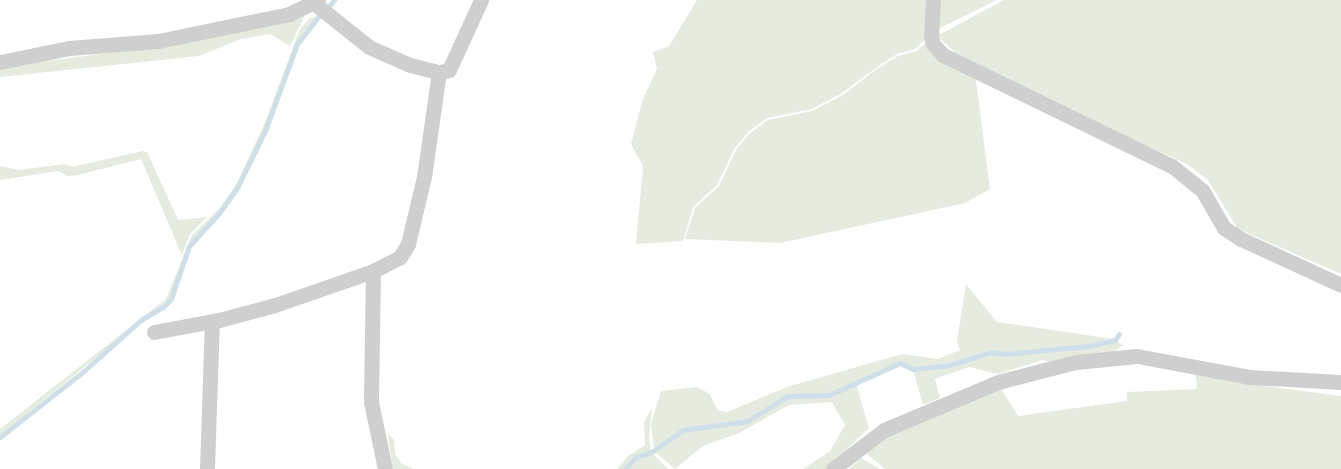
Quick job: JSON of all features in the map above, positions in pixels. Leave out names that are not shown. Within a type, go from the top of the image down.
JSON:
[{"type":"street","points":[[0,62],[69,48],[158,41],[289,14],[317,2],[369,47],[410,65],[439,72],[449,70],[481,0]]},
{"type":"street","points":[[933,0],[932,44],[943,55],[1172,166],[1202,190],[1224,228],[1341,285]]},
{"type":"street","points":[[154,332],[212,322],[275,305],[372,271],[400,257],[408,244],[424,176],[439,72]]},
{"type":"street","points":[[372,271],[371,402],[385,469]]},
{"type":"street","points":[[206,469],[212,322]]},
{"type":"street","points":[[833,469],[884,430],[937,406],[998,382],[1076,362],[1137,356],[1249,377],[1341,382]]},
{"type":"shaded area","points":[[697,0],[932,0],[929,36],[915,49],[897,54],[842,93],[812,109],[767,118],[749,131],[734,149],[717,185],[693,207],[683,241],[636,244],[643,166],[631,144],[643,99],[657,69],[653,52],[669,46]]},
{"type":"shaded area","points":[[938,0],[997,0],[936,30]]},
{"type":"shaded area","points":[[1004,0],[1341,0],[1341,274],[1238,229],[1208,180],[1187,164],[1063,108],[958,55],[937,36]]},
{"type":"shaded area","points":[[305,15],[290,46],[270,34],[241,39],[199,56],[0,77],[0,67],[163,46]]},
{"type":"shaded area","points":[[317,17],[296,43],[264,131],[237,186],[219,212],[188,245],[170,298],[0,435],[0,429],[166,299],[192,235],[220,208],[237,183],[266,120],[300,29],[310,18]]},
{"type":"shaded area","points":[[930,38],[975,73],[990,189],[965,203],[780,243],[685,239],[695,208],[719,186],[736,150],[750,133],[768,120],[812,111],[843,95],[878,68],[898,56],[917,51]]},
{"type":"shaded area","points":[[143,151],[147,152],[178,220],[207,217],[190,234],[182,255],[141,159],[78,175],[67,176],[58,171],[0,180],[0,166],[18,170],[66,164],[72,167]]},
{"type":"shaded area","points":[[966,284],[997,322],[1114,339],[1089,345],[1006,353],[990,350],[949,363],[914,368],[900,362],[829,394],[788,395],[746,419],[682,429],[654,449],[651,424],[661,391],[697,387],[710,394],[717,410],[727,412],[787,387],[902,354],[938,359],[960,350],[957,341]]},
{"type":"shaded area","points":[[1115,341],[1123,345],[1108,356],[1059,364],[1042,360],[998,374],[969,367],[935,379],[940,398],[923,405],[913,370],[950,366],[991,353],[1006,355],[1090,347]]},
{"type":"shaded area","points":[[1195,371],[1226,381],[1341,396],[1341,469],[885,469],[865,452],[884,438],[1001,389],[1018,416],[1127,401],[1127,392],[1197,389]]},
{"type":"shaded area","points":[[856,384],[869,428],[826,469],[803,469],[830,451],[845,425],[832,402],[789,405],[739,433],[703,446],[675,469],[654,451],[683,431],[747,422],[788,397],[830,396]]},
{"type":"shaded area","points":[[652,408],[649,437],[651,451],[635,457],[623,469],[617,469],[628,456],[645,445],[644,422]]},
{"type":"shaded area","points":[[388,435],[394,439],[395,454],[401,463],[413,469],[393,469]]},
{"type":"shaded area","points":[[652,453],[668,469],[627,469],[636,459]]},
{"type":"shaded area","points":[[861,458],[880,469],[849,469]]},
{"type":"waterway","points":[[329,6],[334,0]]},
{"type":"waterway","points":[[0,437],[85,370],[141,320],[163,307],[171,299],[189,246],[220,212],[238,186],[265,131],[297,44],[320,15]]},
{"type":"waterway","points":[[625,469],[635,458],[653,451],[683,430],[747,421],[788,396],[829,395],[900,363],[913,369],[949,365],[991,352],[1006,354],[1089,346],[1115,340],[1119,334]]}]
